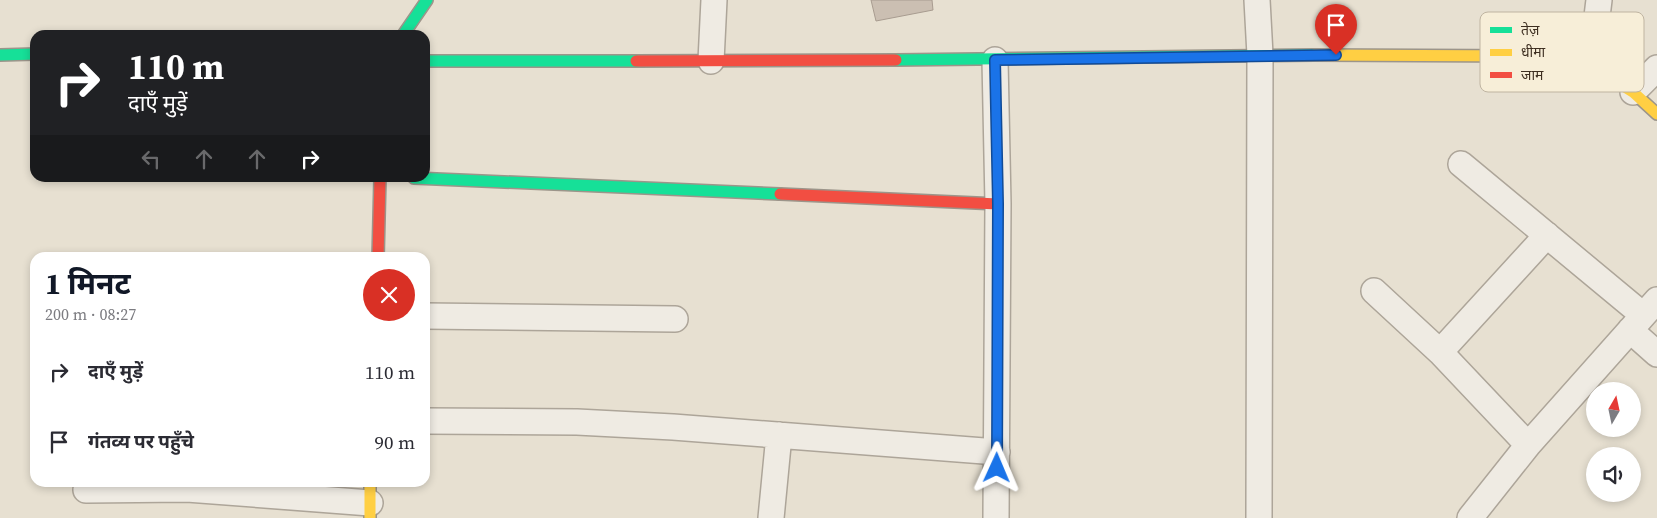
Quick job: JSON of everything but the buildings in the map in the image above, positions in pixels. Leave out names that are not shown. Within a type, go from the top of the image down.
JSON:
[{"type":"street","points":[[407,30],[427,0]]},
{"type":"street","points":[[711,62],[714,0]]},
{"type":"street","points":[[1257,0],[1260,55],[1259,518]]},
{"type":"street","points":[[0,55],[30,54]]},
{"type":"street","points":[[430,61],[711,62],[995,60],[1260,55],[1480,56]]},
{"type":"street","points":[[995,60],[998,204],[996,518]]},
{"type":"street","points":[[1644,81],[1657,68]]},
{"type":"street","points":[[1633,92],[1657,114]]},
{"type":"street","points":[[1461,164],[1643,315],[1657,354]]},
{"type":"street","points":[[430,179],[998,204]]},
{"type":"street","points":[[378,252],[380,182]]},
{"type":"street","points":[[1440,352],[1547,235]]},
{"type":"street","points":[[1374,291],[1440,352],[1528,445]]},
{"type":"street","points":[[1470,518],[1528,445],[1643,315]]},
{"type":"street","points":[[430,316],[675,319]]},
{"type":"street","points":[[430,421],[577,422],[997,452]]},
{"type":"street","points":[[771,518],[779,436]]},
{"type":"street","points":[[86,490],[187,489],[370,501]]},
{"type":"traffic: fast","points":[[406,30],[427,0]]},
{"type":"traffic: fast","points":[[0,55],[30,54]]},
{"type":"traffic: fast","points":[[896,60],[1314,55]]},
{"type":"traffic: fast","points":[[430,61],[636,61]]},
{"type":"traffic: fast","points":[[430,179],[780,194]]},
{"type":"traffic: slow","points":[[1314,55],[1480,56]]},
{"type":"traffic: slow","points":[[1633,92],[1657,114]]},
{"type":"traffic: slow","points":[[370,487],[370,518]]},
{"type":"traffic: jam","points":[[636,61],[896,60]]},
{"type":"traffic: jam","points":[[378,252],[380,182]]},
{"type":"traffic: jam","points":[[780,194],[998,204]]},
{"type":"route","points":[[997,468],[998,204],[995,60],[1336,55]]}]
